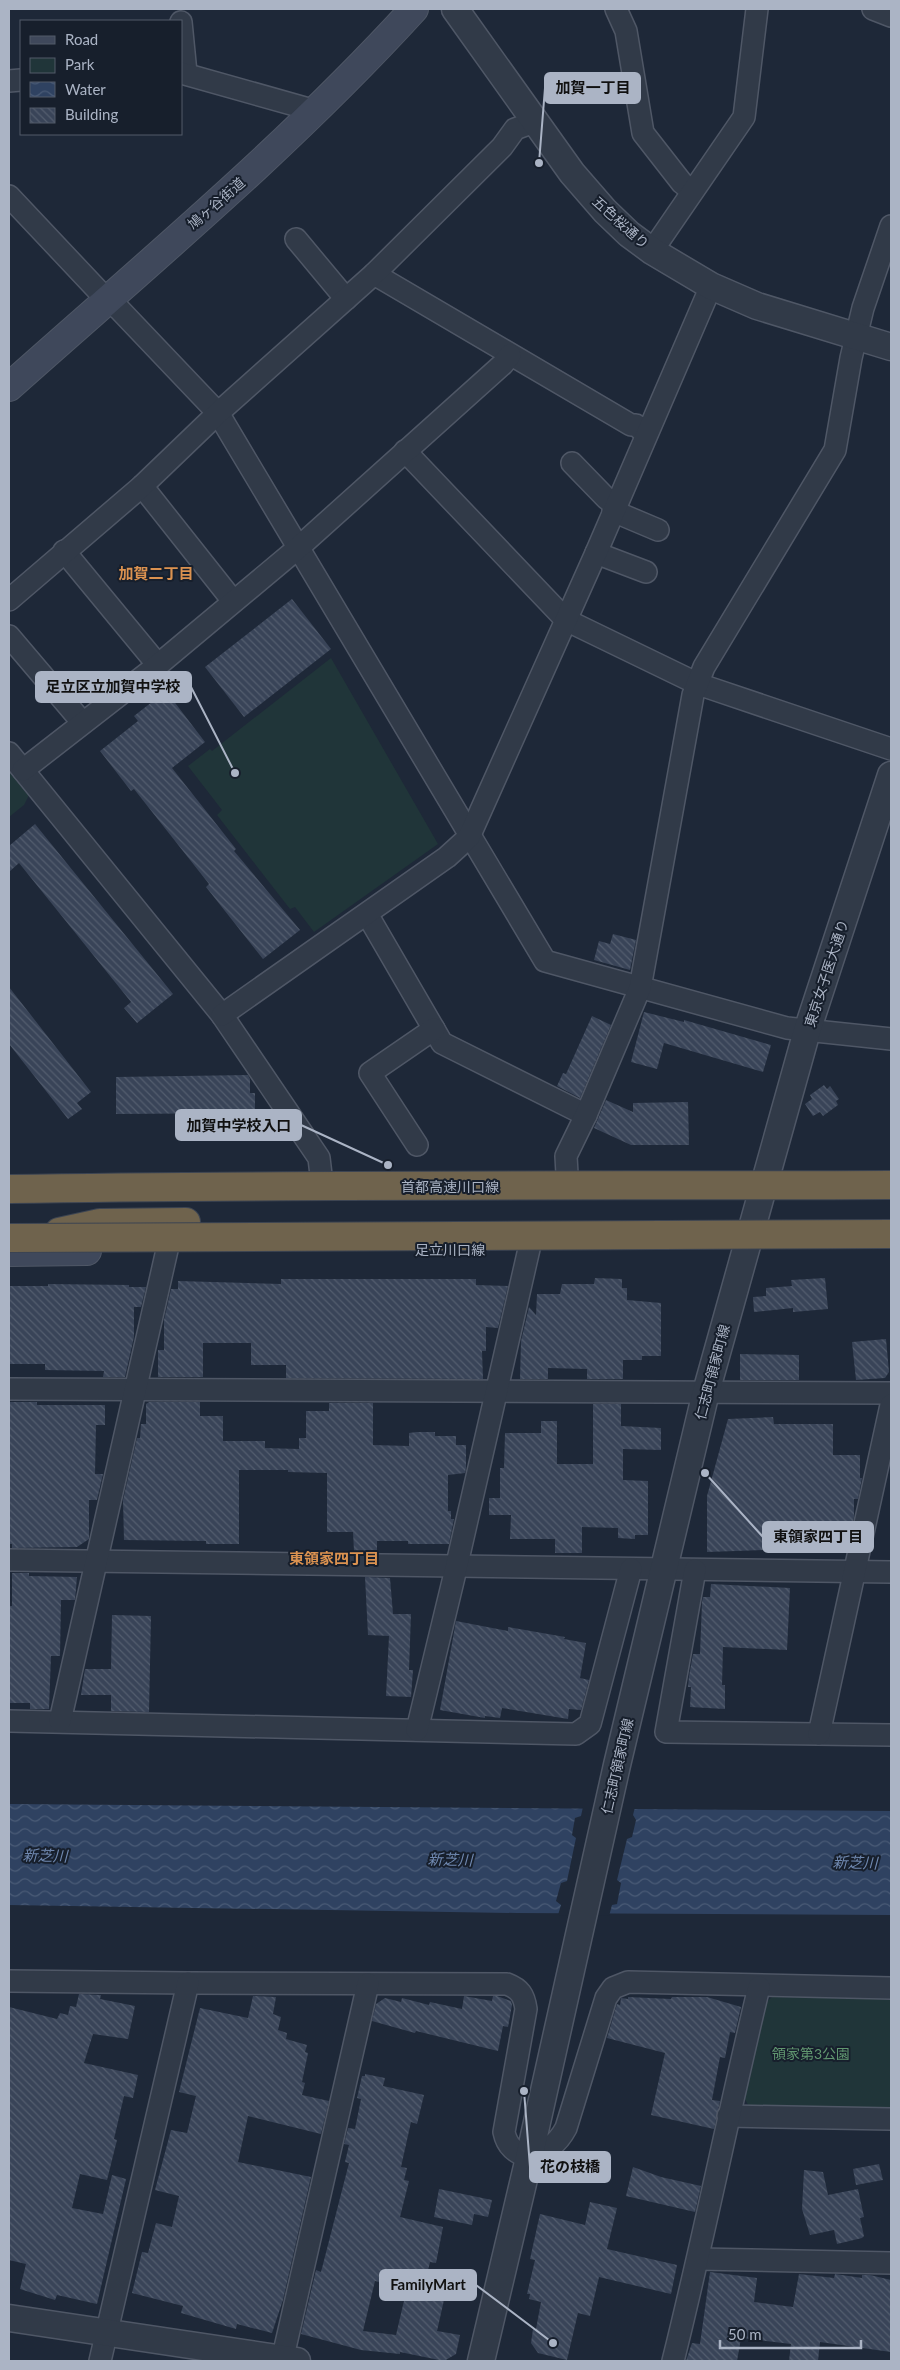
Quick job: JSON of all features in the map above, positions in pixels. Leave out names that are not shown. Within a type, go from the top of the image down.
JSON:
[{"type":"highway","points":[[9,1184],[95,1199],[186,1211],[891,1222]]},
{"type":"highway","name":"首都高速川口線","points":[[9,1189],[250,1185],[891,1184]]},
{"type":"highway","points":[[9,1242],[100,1223],[186,1211],[891,1203]]},
{"type":"highway","points":[[9,1238],[891,1234]]},
{"type":"main road","name":"鳩ヶ谷街道","points":[[9,387],[254,170],[361,66],[414,9]]},
{"type":"main road","points":[[9,1175],[891,1172]]},
{"type":"main road","name":"足立川口線","points":[[9,1252],[891,1246]]},
{"type":"street","name":"五色桜通り","points":[[455,9],[572,173],[604,211],[652,251],[711,286],[757,306],[891,347]]},
{"type":"street","points":[[616,9],[626,31],[643,133],[682,183],[692,191]]},
{"type":"street","points":[[652,251],[744,117],[757,9]]},
{"type":"street","points":[[873,9],[891,16]]},
{"type":"street","points":[[182,39],[184,73],[316,111]]},
{"type":"street","points":[[9,600],[142,486],[218,412],[374,274],[502,147],[515,129],[534,122]]},
{"type":"street","points":[[9,196],[106,300],[118,309],[218,412],[544,962],[787,1028],[891,1040]]},
{"type":"street","points":[[567,1174],[566,1156],[586,1115],[640,988],[692,695],[704,667],[835,450],[863,308],[891,226]]},
{"type":"street","points":[[296,239],[346,299]]},
{"type":"street","points":[[374,274],[510,355],[632,425],[636,425],[646,434]]},
{"type":"street","points":[[222,1015],[367,914],[458,848],[469,837],[596,553],[711,286]]},
{"type":"street","points":[[23,770],[158,664],[298,548],[503,364],[510,355]]},
{"type":"street","points":[[405,451],[566,620],[698,684],[891,749]]},
{"type":"street","points":[[572,464],[614,508],[658,530]]},
{"type":"street","points":[[142,486],[232,601]]},
{"type":"street","points":[[64,551],[158,664]]},
{"type":"street","points":[[596,553],[646,572]]},
{"type":"street","points":[[9,636],[82,722]]},
{"type":"street","points":[[9,752],[222,1015],[320,1158],[321,1175]]},
{"type":"street","name":"東京女子医大通り","points":[[766,1173],[807,1031],[885,814],[891,774]]},
{"type":"street","points":[[367,914],[442,1043],[586,1115]]},
{"type":"street","points":[[417,1145],[370,1073],[434,1029]]},
{"type":"street","name":"仁志町領家町線","points":[[481,2361],[529,2158],[573,1954],[706,1392],[766,1173]]},
{"type":"street","points":[[417,1730],[457,1566],[529,1249]]},
{"type":"street","points":[[60,1722],[137,1390],[167,1250]]},
{"type":"street","points":[[9,1389],[891,1393]]},
{"type":"street","points":[[819,1734],[891,1405]]},
{"type":"street","points":[[9,1560],[891,1572]]},
{"type":"street","points":[[9,1722],[576,1734],[590,1724],[631,1569]]},
{"type":"street","points":[[694,1570],[666,1732],[891,1735]]},
{"type":"street","points":[[9,1981],[507,1984],[516,1987],[525,1997],[526,2009],[504,2132],[506,2143],[514,2152],[529,2158],[550,2149],[560,2140],[566,2128],[606,1998],[613,1988],[628,1982],[759,1987],[891,1988]]},
{"type":"street","points":[[100,2361],[188,1983]]},
{"type":"street","points":[[9,2318],[287,2360],[368,1984]]},
{"type":"street","points":[[673,2361],[698,2259],[728,2116],[759,1987]]},
{"type":"street","points":[[728,2116],[891,2119]]},
{"type":"street","points":[[698,2259],[891,2263]]},
{"type":"green space","points":[[331,658],[438,844],[314,932],[295,907],[290,909],[217,815],[222,810],[188,766],[210,749],[212,751]]},
{"type":"green space","points":[[9,771],[29,795],[24,805],[9,817]]},
{"type":"green space","name":"領家第3公園","points":[[772,1997],[891,1998],[891,2110],[750,2108],[743,2096],[764,2004]]},
{"type":"water","name":"新芝川","points":[[9,1804],[891,1811],[891,1915],[517,1913],[9,1905]]},
{"type":"pier","points":[[583,1807],[635,1807],[633,1815],[636,1820],[632,1837],[627,1839],[617,1880],[621,1883],[617,1904],[612,1905],[609,1916],[558,1915],[561,1905],[556,1901],[561,1883],[567,1881],[576,1838],[572,1835],[575,1818],[581,1816]]},
{"type":"building","points":[[292,599],[331,649],[244,717],[205,667]]},
{"type":"building","points":[[166,691],[205,742],[172,768],[236,849],[234,851],[300,930],[263,959],[206,887],[209,884],[134,789],[131,791],[100,751],[138,721],[134,716]]},
{"type":"building","points":[[35,824],[173,994],[137,1023],[124,1008],[131,1002],[19,863],[9,872],[9,846]]},
{"type":"building","points":[[613,934],[636,940],[630,970],[594,960],[599,941],[610,944]]},
{"type":"building","points":[[9,987],[91,1092],[77,1103],[82,1109],[68,1119],[9,1044]]},
{"type":"building","points":[[644,1012],[684,1022],[684,1020],[771,1045],[763,1072],[664,1043],[657,1069],[631,1062]]},
{"type":"building","points":[[592,1016],[611,1025],[580,1098],[557,1086],[563,1073],[566,1074]]},
{"type":"building","points":[[248,1075],[250,1079],[250,1093],[255,1093],[255,1113],[116,1114],[116,1077]]},
{"type":"building","points":[[824,1085],[827,1089],[830,1086],[839,1099],[836,1101],[838,1105],[823,1116],[820,1112],[813,1116],[805,1104],[812,1099],[810,1095]]},
{"type":"building","points":[[606,1100],[633,1112],[633,1103],[688,1102],[689,1145],[631,1145],[594,1128]]},
{"type":"building","points":[[595,1278],[622,1279],[622,1288],[627,1288],[627,1300],[661,1303],[661,1356],[642,1356],[642,1360],[623,1360],[623,1379],[587,1379],[587,1369],[548,1368],[548,1379],[520,1379],[521,1341],[529,1307],[536,1315],[537,1294],[560,1294],[562,1284],[594,1284]]},
{"type":"building","points":[[825,1278],[828,1309],[793,1312],[793,1308],[754,1312],[753,1297],[766,1296],[766,1288],[792,1286],[791,1280]]},
{"type":"building","points":[[281,1279],[476,1279],[476,1285],[508,1286],[498,1328],[486,1327],[486,1351],[482,1351],[483,1379],[286,1378],[286,1365],[251,1365],[251,1343],[203,1343],[203,1377],[158,1377],[158,1350],[164,1350],[164,1320],[171,1289],[178,1289],[178,1281],[281,1284]]},
{"type":"building","points":[[48,1284],[146,1287],[141,1307],[134,1307],[134,1337],[125,1377],[103,1377],[104,1371],[45,1370],[45,1364],[9,1364],[9,1286],[48,1286]]},
{"type":"building","points":[[886,1339],[889,1372],[885,1378],[856,1380],[852,1342]]},
{"type":"building","points":[[740,1354],[799,1355],[799,1380],[740,1380]]},
{"type":"building","points":[[9,1402],[37,1402],[37,1405],[105,1405],[105,1425],[96,1425],[95,1474],[103,1474],[97,1500],[89,1500],[89,1539],[77,1547],[12,1548],[12,1544],[9,1544]]},
{"type":"building","points":[[149,1402],[200,1402],[200,1416],[223,1416],[223,1441],[265,1441],[265,1448],[299,1449],[299,1438],[306,1438],[306,1411],[329,1411],[329,1403],[373,1403],[373,1445],[409,1446],[409,1433],[417,1432],[435,1432],[435,1436],[456,1436],[456,1445],[466,1445],[466,1468],[465,1473],[448,1475],[448,1511],[451,1511],[451,1519],[454,1519],[449,1544],[408,1544],[408,1541],[377,1541],[377,1553],[354,1551],[353,1532],[327,1532],[327,1473],[288,1472],[288,1470],[239,1470],[239,1544],[206,1544],[206,1541],[124,1540],[123,1500],[137,1438],[140,1438],[141,1424],[146,1424],[146,1404]]},
{"type":"building","points":[[593,1404],[621,1404],[621,1426],[661,1428],[661,1450],[623,1449],[623,1480],[648,1481],[648,1535],[635,1535],[635,1539],[618,1538],[618,1528],[582,1527],[582,1553],[555,1553],[555,1539],[510,1539],[511,1515],[489,1515],[489,1498],[500,1498],[500,1468],[504,1468],[505,1433],[541,1433],[541,1421],[557,1421],[557,1464],[593,1464]]},
{"type":"building","points":[[773,1417],[774,1424],[833,1424],[833,1455],[860,1455],[860,1478],[862,1478],[858,1499],[854,1499],[854,1517],[849,1539],[844,1539],[844,1553],[789,1553],[789,1549],[707,1552],[707,1496],[728,1419]]},
{"type":"building","points":[[12,1573],[29,1573],[29,1576],[77,1577],[75,1600],[61,1600],[60,1656],[51,1656],[49,1709],[30,1709],[30,1703],[9,1703],[9,1606],[12,1606]]},
{"type":"building","points":[[365,1577],[390,1578],[393,1614],[411,1614],[409,1670],[413,1670],[411,1697],[386,1696],[389,1636],[368,1635]]},
{"type":"building","points":[[711,1584],[790,1588],[787,1650],[723,1647],[722,1685],[725,1685],[725,1709],[690,1707],[691,1687],[688,1687],[689,1676],[693,1654],[700,1654],[702,1602],[703,1597],[710,1597]]},
{"type":"building","points":[[112,1615],[151,1616],[149,1712],[111,1711],[111,1695],[81,1695],[85,1669],[111,1669]]},
{"type":"building","points":[[456,1621],[508,1631],[508,1627],[565,1637],[564,1639],[586,1643],[580,1678],[589,1680],[581,1710],[569,1709],[568,1719],[502,1708],[500,1718],[485,1716],[485,1718],[440,1710]]},
{"type":"building","points":[[79,1994],[101,1995],[100,1999],[135,2006],[128,2039],[93,2034],[84,2063],[138,2075],[133,2098],[124,2096],[114,2139],[117,2140],[107,2180],[80,2174],[72,2208],[103,2214],[112,2175],[126,2179],[97,2304],[57,2295],[55,2300],[20,2289],[26,2264],[9,2260],[9,2007],[57,2019],[60,2013],[68,2015],[70,2006],[76,2007]]},
{"type":"building","points":[[253,1996],[276,1997],[273,2014],[281,2017],[278,2030],[287,2033],[286,2039],[307,2045],[305,2052],[308,2053],[302,2082],[305,2083],[302,2095],[329,2101],[321,2134],[248,2116],[238,2162],[311,2177],[283,2300],[272,2333],[237,2324],[236,2329],[181,2313],[183,2306],[132,2293],[142,2252],[148,2253],[156,2223],[172,2227],[179,2196],[155,2190],[171,2130],[187,2133],[196,2096],[179,2092],[200,2008],[248,2018]]},
{"type":"building","points":[[464,1996],[492,2001],[493,1996],[497,1996],[511,2001],[508,2027],[503,2026],[498,2051],[416,2031],[415,2033],[372,2021],[376,2004],[385,1998],[401,2002],[402,1998],[429,2005],[430,2002],[462,2009]]},
{"type":"building","points":[[628,1997],[671,1999],[672,1997],[707,1997],[741,2007],[735,2033],[730,2032],[725,2058],[720,2057],[712,2100],[720,2101],[714,2129],[651,2115],[665,2053],[607,2038],[617,2004],[620,2005],[621,1998],[628,1999]]},
{"type":"building","points":[[365,2074],[385,2078],[383,2086],[424,2095],[417,2124],[411,2122],[401,2167],[407,2168],[404,2180],[409,2181],[400,2217],[443,2227],[436,2263],[430,2262],[422,2295],[444,2300],[437,2331],[460,2335],[456,2354],[444,2361],[400,2352],[400,2354],[361,2350],[301,2334],[316,2270],[321,2272],[349,2163],[345,2162],[349,2145],[344,2144],[348,2128],[355,2129],[361,2099],[357,2098],[362,2076],[365,2076]],"holes":[[[375,2281],[407,2288],[396,2335],[363,2331]]]},
{"type":"building","points":[[879,2164],[883,2180],[856,2185],[853,2169]]},
{"type":"building","points":[[633,2167],[661,2177],[701,2186],[695,2212],[626,2196]]},
{"type":"building","points":[[804,2170],[823,2172],[828,2195],[858,2189],[864,2217],[860,2218],[864,2236],[862,2238],[837,2244],[834,2230],[810,2235],[802,2209]]},
{"type":"building","points":[[439,2189],[492,2200],[488,2217],[474,2214],[472,2225],[434,2217]]},
{"type":"building","points":[[590,2202],[617,2208],[607,2249],[677,2265],[671,2294],[599,2277],[590,2316],[578,2313],[567,2360],[538,2353],[531,2343],[533,2329],[536,2329],[541,2302],[529,2299],[530,2294],[527,2294],[535,2260],[530,2259],[540,2214],[585,2225]]},
{"type":"building","points":[[710,2272],[757,2278],[754,2302],[793,2307],[799,2274],[834,2278],[835,2274],[862,2278],[862,2275],[870,2275],[891,2280],[891,2352],[820,2342],[818,2361],[789,2361],[791,2344],[741,2338],[737,2361],[686,2361],[692,2343],[700,2344]]},
{"type":"place","name":"加賀一丁目","points":[[539,163]]},
{"type":"place","name":"足立区立加賀中学校","points":[[235,773]]},
{"type":"place","name":"加賀中学校入口","points":[[388,1165]]},
{"type":"place","name":"東領家四丁目","points":[[705,1473]]},
{"type":"place","name":"花の枝橋","points":[[524,2091]]},
{"type":"place","name":"FamilyMart","points":[[553,2343]]},
{"type":"district","name":"加賀二丁目","points":[[156,573]]},
{"type":"district","name":"東領家四丁目","points":[[334,1558]]}]
